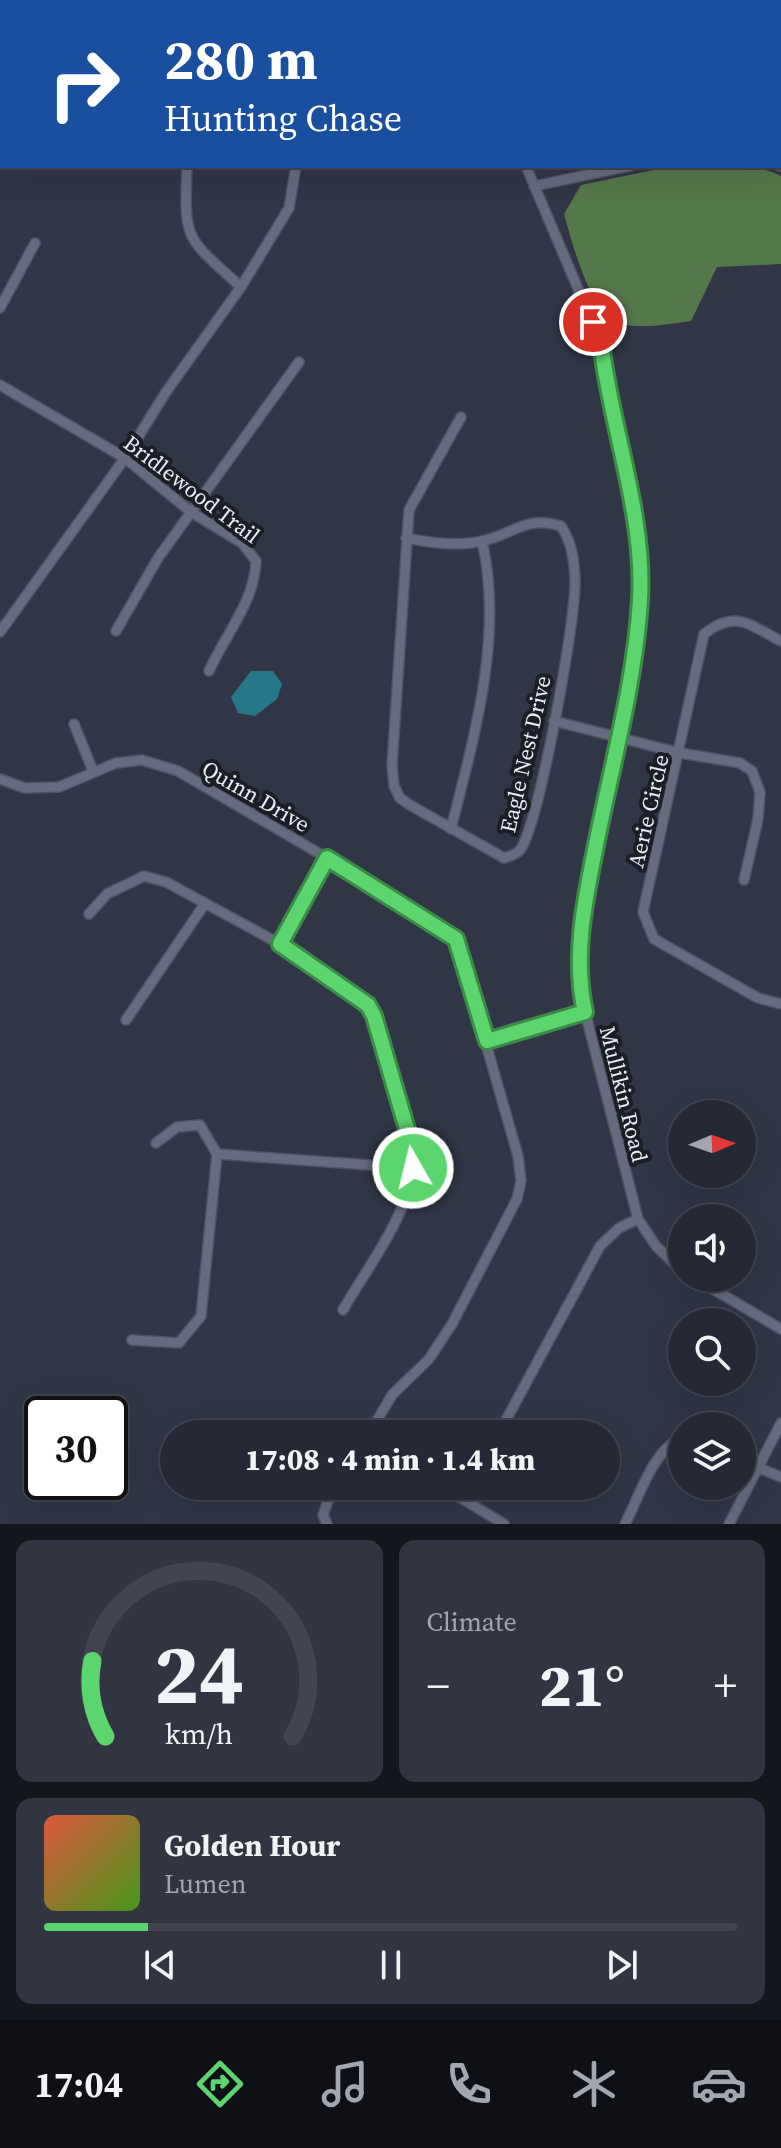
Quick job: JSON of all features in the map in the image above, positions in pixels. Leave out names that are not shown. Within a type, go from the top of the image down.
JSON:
[{"type":"street","points":[[187,168],[187,230],[194,244],[241,287]]},
{"type":"street","points":[[0,632],[125,458],[166,392],[241,287],[289,208],[296,168]]},
{"type":"street","name":"Mullikin Road","points":[[527,168],[601,343],[635,527],[640,573],[638,630],[585,901],[578,964],[585,1012],[638,1219],[668,1258]]},
{"type":"street","points":[[534,186],[620,168]]},
{"type":"street","points":[[0,308],[35,243]]},
{"type":"street","points":[[116,631],[158,558],[299,362]]},
{"type":"street","name":"Bridlewood Trail","points":[[0,385],[125,458],[191,512],[242,543],[256,561],[256,581],[248,600],[209,671]]},
{"type":"street","name":"Eagle Nest Drive","points":[[406,538],[435,544],[482,541],[533,521],[561,526],[572,548],[576,581],[573,619],[530,831],[519,852],[504,858],[400,798],[394,786],[393,738],[406,538],[413,498],[461,417]]},
{"type":"street","points":[[451,829],[482,692],[491,578],[482,541]]},
{"type":"street","name":"Aerie Circle","points":[[781,641],[737,619],[721,620],[704,634],[643,912],[654,939],[758,998],[781,1004]]},
{"type":"street","points":[[554,721],[680,753],[740,763],[752,771],[757,780],[758,819],[744,880]]},
{"type":"street","points":[[74,724],[93,771]]},
{"type":"street","name":"Quinn Drive","points":[[0,779],[25,788],[59,787],[93,771],[142,760],[178,771],[327,858],[456,939],[518,1156],[521,1181],[517,1199],[452,1324],[429,1359],[392,1395],[377,1420]]},
{"type":"street","points":[[280,944],[327,858]]},
{"type":"street","points":[[89,914],[107,894],[144,876],[166,882],[280,944],[368,1005],[374,1016],[409,1136],[413,1168],[403,1205],[343,1310]]},
{"type":"street","points":[[126,1020],[204,905]]},
{"type":"street","points":[[487,1041],[585,1012]]},
{"type":"street","points":[[132,1340],[179,1343],[201,1316],[217,1154],[200,1125],[177,1127],[156,1143]]},
{"type":"street","points":[[217,1154],[413,1168]]},
{"type":"street","points":[[506,1420],[600,1246],[619,1228],[638,1219]]},
{"type":"street","points":[[718,1292],[781,1329]]},
{"type":"street","points":[[729,1524],[781,1423]]},
{"type":"street","points":[[625,1524],[662,1454],[668,1449]]},
{"type":"street","points":[[757,1469],[781,1477]]},
{"type":"street","points":[[327,1524],[323,1515],[328,1500]]},
{"type":"street","points":[[464,1500],[504,1524]]},
{"type":"green space","points":[[663,168],[756,168],[769,171],[781,176],[781,264],[717,267],[691,321],[644,326],[617,323],[608,317],[591,292],[564,214],[581,185]]},
{"type":"water","points":[[251,671],[273,671],[282,684],[277,699],[255,716],[238,713],[231,697]]},
{"type":"route","points":[[413,1168],[409,1136],[374,1016],[368,1005],[280,944],[327,858],[456,939],[487,1041],[585,1012],[578,964],[585,901],[627,693],[640,598],[635,527],[601,343],[593,322]]}]
